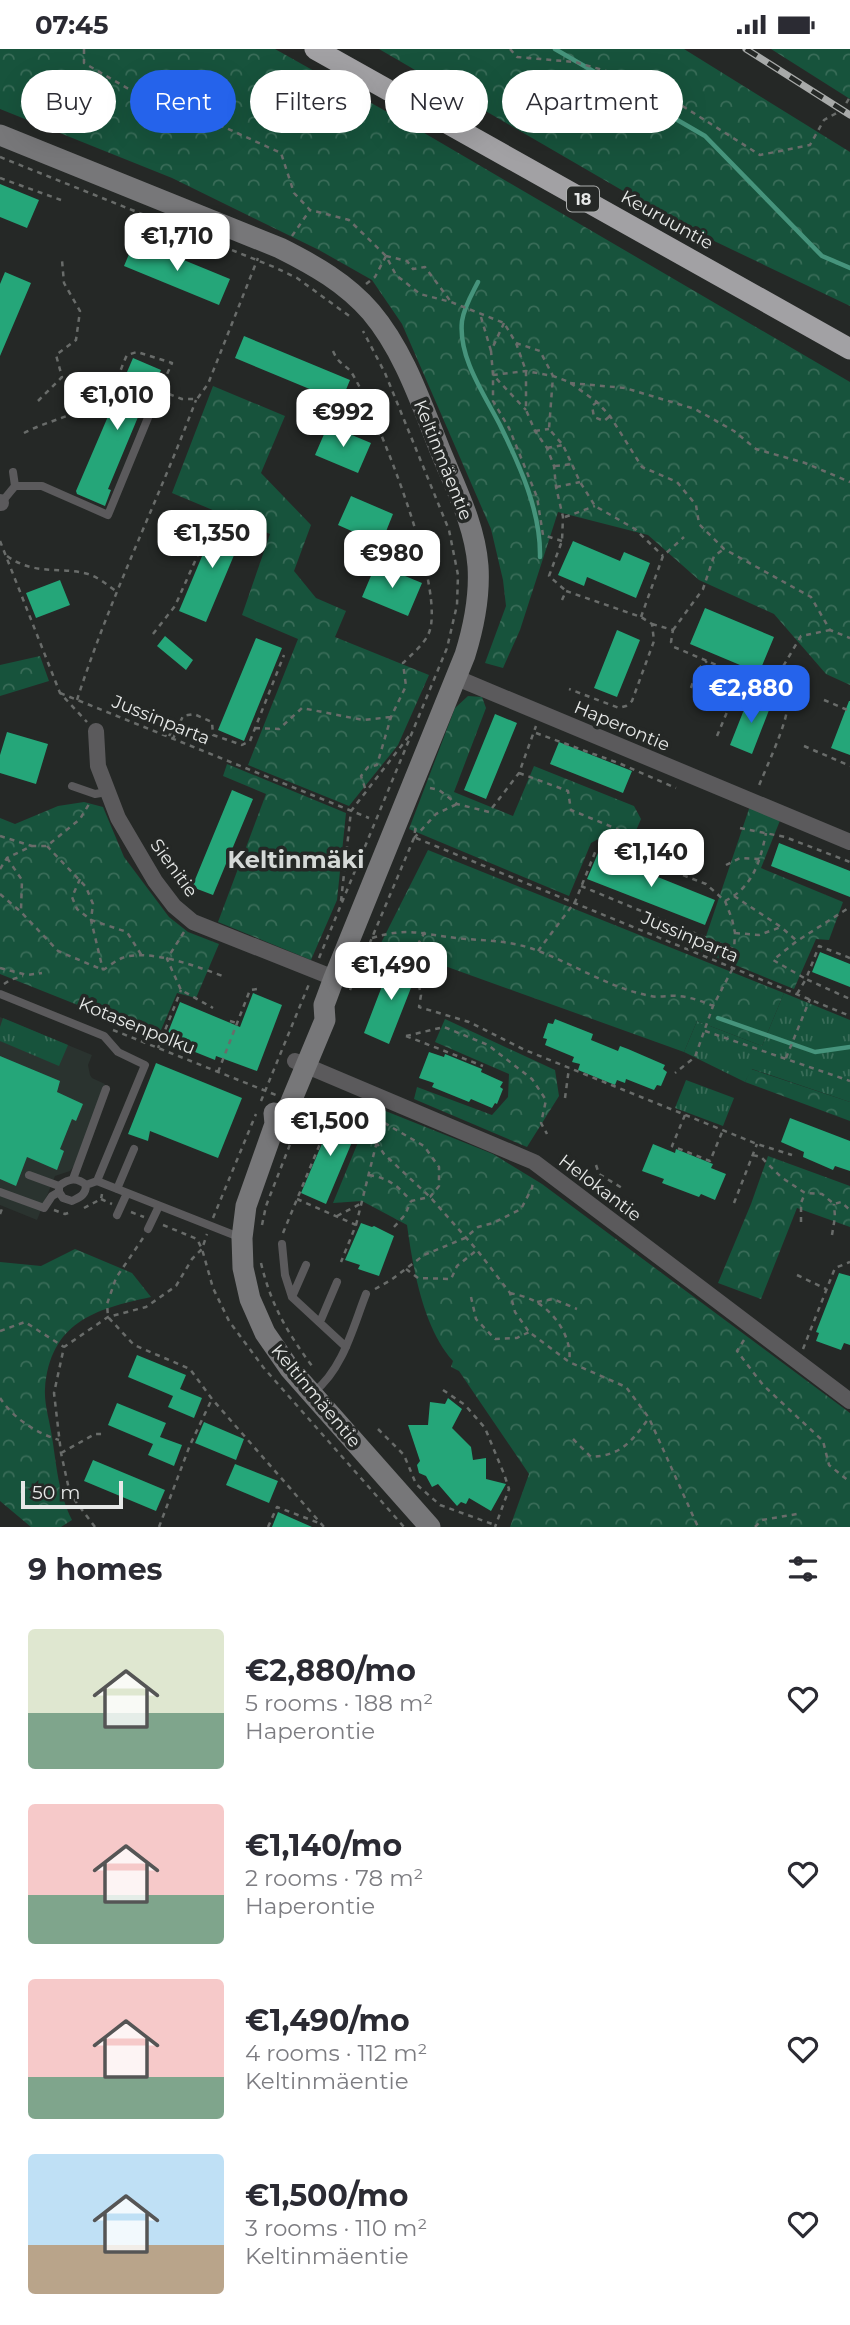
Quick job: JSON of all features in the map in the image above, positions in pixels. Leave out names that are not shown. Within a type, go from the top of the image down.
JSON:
[{"type":"highway","name":"Keuruuntie","points":[[316,49],[850,349]]},
{"type":"main road","name":"Keltinmäentie","points":[[0,135],[280,248],[322,270],[353,293],[372,313],[401,358],[461,501],[474,541],[478,587],[475,621],[457,678],[414,782],[324,974],[324,1005],[313,1016],[300,1063],[274,1111],[275,1124],[246,1206],[242,1238],[243,1268],[250,1299],[265,1333],[311,1394],[430,1527]]},
{"type":"street","name":"Haperontie","points":[[457,678],[850,842]]},
{"type":"street","name":"Sienitie","points":[[96,731],[101,793],[155,881],[174,906],[193,922],[324,974]]},
{"type":"street","name":"Helokantie","points":[[300,1063],[534,1162],[850,1401]]},
{"type":"lane","points":[[0,503],[15,486],[42,486],[108,515],[159,391]]},
{"type":"lane","points":[[13,473],[15,486]]},
{"type":"lane","points":[[72,786],[101,793]]},
{"type":"lane","points":[[1,988],[104,1036],[118,1052],[145,1065],[97,1181]]},
{"type":"lane","points":[[73,1179],[106,1089]]},
{"type":"lane","points":[[117,1189],[134,1149]]},
{"type":"lane","points":[[29,1175],[59,1189],[63,1198],[72,1201],[81,1197],[86,1191],[86,1185]]},
{"type":"lane","points":[[0,1192],[44,1208],[65,1181],[73,1179],[86,1185]]},
{"type":"lane","points":[[86,1185],[97,1181],[242,1238]]},
{"type":"lane","points":[[117,1215],[127,1193]]},
{"type":"lane","points":[[148,1230],[159,1206]]},
{"type":"lane","points":[[282,1244],[285,1275],[292,1297],[346,1347]]},
{"type":"lane","points":[[292,1297],[306,1265]]},
{"type":"lane","points":[[320,1322],[337,1282]]},
{"type":"lane","points":[[311,1394],[325,1383],[346,1347],[366,1294]]},
{"type":"path","points":[[84,49],[84,63],[132,91],[172,88],[202,117],[281,153],[294,193],[310,209],[349,220],[386,255],[396,275],[420,294],[451,302],[480,316],[504,323],[516,343],[526,371],[527,410],[554,466],[564,517],[562,541],[549,576],[566,590],[673,630]]},
{"type":"path","points":[[510,49],[517,57],[575,62],[627,77],[643,97],[673,100],[760,155],[810,145],[824,120],[842,110],[850,97]]},
{"type":"path","points":[[0,156],[297,278],[359,324],[385,373],[449,530],[458,575],[457,605],[447,648],[341,904]]},
{"type":"path","points":[[0,178],[61,200]]},
{"type":"path","points":[[280,248],[294,234],[310,209]]},
{"type":"path","points":[[353,293],[375,277],[386,255]]},
{"type":"path","points":[[386,255],[407,261],[413,269],[425,267],[451,302]]},
{"type":"path","points":[[38,401],[62,377],[56,355],[76,340],[80,311],[64,283],[62,260]]},
{"type":"path","points":[[77,700],[117,592],[197,399],[208,384],[258,260]]},
{"type":"path","points":[[480,316],[491,351],[493,401],[509,428],[537,497],[543,535],[562,541]]},
{"type":"path","points":[[491,351],[504,323]]},
{"type":"path","points":[[516,343],[540,352],[552,376],[550,429],[563,445],[580,482],[595,506],[635,529],[663,556]]},
{"type":"path","points":[[333,351],[338,363],[352,372],[382,435],[428,573],[431,615],[429,634],[404,663],[406,686],[391,717],[377,765],[368,767],[361,776],[366,791]]},
{"type":"path","points":[[24,433],[43,423],[84,410],[112,387],[127,355],[137,352],[172,363],[159,391],[182,399],[197,399]]},
{"type":"path","points":[[494,375],[526,371],[552,376],[569,383],[597,402],[610,416],[642,467],[677,482],[696,505],[699,524],[724,549],[811,597],[830,630]]},
{"type":"path","points":[[494,375],[527,410]]},
{"type":"path","points":[[569,383],[625,388],[695,409],[734,431],[756,449],[805,463],[850,482]]},
{"type":"path","points":[[597,402],[592,405],[594,417],[604,421],[610,416]]},
{"type":"path","points":[[301,403],[382,435]]},
{"type":"path","points":[[535,431],[550,429]]},
{"type":"path","points":[[547,448],[563,445]]},
{"type":"path","points":[[554,466],[573,464]]},
{"type":"path","points":[[556,487],[580,482]]},
{"type":"path","points":[[564,517],[595,506]]},
{"type":"path","points":[[641,617],[663,556],[684,537]]},
{"type":"path","points":[[0,541],[60,693],[96,731]]},
{"type":"path","points":[[153,634],[175,606],[204,541]]},
{"type":"path","points":[[724,549],[714,556],[703,589],[673,630],[671,642],[674,647],[778,691],[785,697]]},
{"type":"path","points":[[5,555],[20,565],[54,572],[90,574],[117,592]]},
{"type":"path","points":[[562,600],[566,590]]},
{"type":"path","points":[[569,689],[619,708],[626,706],[632,701],[654,641],[652,624]]},
{"type":"path","points":[[757,791],[788,708],[781,670],[801,636],[830,630],[850,638]]},
{"type":"path","points":[[173,739],[183,716],[194,715],[212,722],[213,735],[242,745],[250,741],[284,655]]},
{"type":"path","points":[[691,688],[697,670],[707,661]]},
{"type":"path","points":[[717,736],[742,676]]},
{"type":"path","name":"Jussinparta","points":[[60,693],[369,818]]},
{"type":"path","points":[[824,700],[850,711]]},
{"type":"path","points":[[255,728],[279,729],[302,708],[363,720],[391,717]]},
{"type":"path","points":[[414,782],[439,790],[457,804],[489,813],[519,773],[540,713]]},
{"type":"path","points":[[168,737],[174,727],[178,727]]},
{"type":"path","points":[[95,1527],[70,1494],[61,1453],[54,1393],[64,1347],[108,1317],[146,1307],[176,1286],[192,1259],[202,1249],[265,1091],[324,974],[341,904],[351,811],[411,733]]},
{"type":"path","points":[[535,733],[676,788]]},
{"type":"path","points":[[804,746],[850,766]]},
{"type":"path","points":[[519,773],[569,791],[571,810],[640,839],[657,837]]},
{"type":"path","points":[[0,836],[32,846],[47,846],[80,819],[101,793]]},
{"type":"path","points":[[347,996],[414,838],[436,814],[457,804]]},
{"type":"path","points":[[740,828],[785,837],[850,862]]},
{"type":"path","points":[[725,901],[751,879],[761,859],[765,833]]},
{"type":"path","name":"Jussinparta","points":[[404,834],[850,1016]]},
{"type":"path","points":[[633,856],[640,839]]},
{"type":"path","points":[[0,869],[8,858],[32,846]]},
{"type":"path","points":[[47,846],[80,879],[93,904],[91,921],[103,970]]},
{"type":"path","points":[[538,951],[575,902],[596,850],[605,847],[706,884],[725,901],[732,919],[735,933],[733,968],[713,1006],[695,1057],[676,1073]]},
{"type":"path","points":[[8,858],[22,880],[21,912]]},
{"type":"path","points":[[726,865],[740,858],[761,859]]},
{"type":"path","points":[[80,879],[72,897],[77,909],[91,921],[127,932],[142,957]]},
{"type":"path","points":[[581,886],[733,949]]},
{"type":"path","points":[[0,894],[58,951],[103,970]]},
{"type":"path","points":[[734,896],[797,940]]},
{"type":"path","points":[[850,907],[797,940],[773,960],[850,999]]},
{"type":"path","points":[[167,958],[180,935],[193,922]]},
{"type":"path","points":[[735,933],[759,935],[781,927]]},
{"type":"path","points":[[372,938],[392,932],[425,932],[456,938],[493,939],[538,951],[603,980],[652,996],[676,995],[713,1006]]},
{"type":"path","points":[[425,932],[408,961],[425,968],[419,986],[419,1007],[469,1022],[525,1050],[757,1144],[792,1155]]},
{"type":"path","points":[[797,994],[819,946],[850,958]]},
{"type":"path","points":[[103,970],[122,958],[167,958],[225,977]]},
{"type":"path","points":[[167,958],[181,991],[213,1008]]},
{"type":"path","points":[[0,968],[27,975]]},
{"type":"path","points":[[1,988],[10,980],[42,973]]},
{"type":"path","points":[[218,1072],[250,990],[257,989]]},
{"type":"path","points":[[158,1048],[181,991]]},
{"type":"path","points":[[785,1059],[810,999]]},
{"type":"path","points":[[230,1020],[237,1023]]},
{"type":"path","points":[[483,1066],[406,1036],[444,1027],[488,1045],[532,1079],[546,1100],[541,1123],[547,1134]]},
{"type":"path","name":"Kotasenpolku","points":[[111,1029],[265,1091]]},
{"type":"path","points":[[705,1031],[850,1081]]},
{"type":"path","points":[[565,1098],[569,1068]]},
{"type":"path","points":[[341,1262],[356,1225],[388,1101]]},
{"type":"path","points":[[685,1115],[672,1146],[710,1161],[723,1130]]},
{"type":"path","points":[[282,1244],[283,1234],[324,1134],[300,1119]]},
{"type":"path","points":[[381,1121],[424,1146],[439,1167],[439,1186],[430,1197],[411,1201]]},
{"type":"path","points":[[376,1142],[384,1154],[430,1197],[477,1250],[510,1293],[515,1312],[529,1332],[569,1362],[626,1387],[649,1418],[698,1527]]},
{"type":"path","points":[[734,1203],[757,1144]]},
{"type":"path","points":[[373,1152],[384,1154]]},
{"type":"path","points":[[752,1155],[761,1157],[781,1177],[805,1193],[821,1194],[834,1204],[832,1235]]},
{"type":"path","points":[[366,1294],[391,1280],[424,1255],[465,1238],[478,1227],[493,1223],[521,1209],[532,1188],[534,1162]]},
{"type":"path","points":[[596,1165],[599,1174],[622,1188]]},
{"type":"path","points":[[369,1175],[383,1177],[399,1187],[411,1201]]},
{"type":"path","points":[[801,1222],[805,1193]]},
{"type":"path","points":[[298,1199],[356,1225]]},
{"type":"path","points":[[394,1227],[405,1215],[411,1201]]},
{"type":"path","points":[[834,1204],[841,1202],[850,1210]]},
{"type":"path","points":[[337,1216],[362,1203]]},
{"type":"path","points":[[0,1214],[3,1206]]},
{"type":"path","points":[[148,1230],[116,1278],[107,1304],[108,1317],[134,1345],[190,1369],[212,1399],[323,1525]]},
{"type":"path","points":[[406,1268],[418,1277],[452,1279],[457,1266],[477,1250]]},
{"type":"path","points":[[800,1355],[835,1268],[850,1262]]},
{"type":"path","points":[[797,1275],[826,1289]]},
{"type":"path","points":[[510,1293],[537,1302],[561,1326],[571,1349],[569,1362]]},
{"type":"path","points":[[471,1297],[476,1319],[495,1339],[517,1338],[529,1332]]},
{"type":"path","points":[[537,1302],[553,1299],[577,1309]]},
{"type":"path","points":[[0,1331],[25,1322],[64,1347]]},
{"type":"path","points":[[751,1328],[737,1351],[762,1385],[823,1441],[829,1465],[850,1482]]},
{"type":"path","points":[[378,1429],[404,1455],[416,1483],[440,1505],[495,1526],[509,1489],[504,1474],[485,1428],[465,1405],[443,1390]]},
{"type":"path","points":[[0,1398],[15,1417],[59,1440]]},
{"type":"path","points":[[159,1527],[190,1445],[212,1399]]},
{"type":"path","points":[[573,1439],[591,1457],[611,1455],[634,1439],[649,1418]]},
{"type":"path","points":[[61,1453],[96,1434],[105,1434]]},
{"type":"path","points":[[268,1527],[277,1507],[323,1525]]},
{"type":"path","points":[[755,1527],[762,1520],[797,1514]]},
{"type":"shaded area","points":[[0,1017],[92,1055],[88,1065],[90,1075],[105,1084],[74,1166],[70,1171],[55,1176],[37,1220],[0,1205]]},
{"type":"green space","points":[[0,49],[275,49],[312,70],[250,70],[250,133],[371,133],[371,103],[385,111],[385,133],[424,133],[850,382],[850,685],[826,674],[774,614],[699,580],[648,535],[558,512],[520,630],[503,668],[485,663],[506,606],[491,529],[402,324],[372,280],[319,250],[172,178],[60,133],[116,133],[116,70],[21,70],[21,117],[0,109]]},
{"type":"green space","points":[[379,49],[684,49],[850,152],[850,306],[687,228],[524,133],[683,133],[683,70],[502,70],[502,120],[488,112],[488,70],[415,70]]},
{"type":"green space","points":[[771,49],[850,49],[850,99]]},
{"type":"green space","points":[[213,386],[285,416],[261,473],[311,525],[294,571],[316,598],[346,611],[335,637],[429,675],[398,745],[349,806],[248,765],[298,639],[242,615],[270,534],[172,493]]},
{"type":"green space","points":[[170,513],[190,519],[178,550],[160,544],[165,521]]},
{"type":"green space","points":[[40,656],[49,681],[0,696],[0,665]]},
{"type":"green space","points":[[468,696],[482,697],[486,708],[454,792],[513,816],[534,766],[634,806],[641,819],[629,847],[600,838],[591,843],[569,896],[409,829],[455,708]]},
{"type":"green space","points":[[227,764],[346,813],[337,900],[311,960],[218,922],[266,794],[223,776]]},
{"type":"green space","points":[[84,802],[103,807],[124,857],[169,917],[188,932],[219,944],[196,998],[177,993],[158,1037],[0,974],[0,818],[15,824],[58,806]]},
{"type":"green space","points":[[750,806],[781,818],[761,868],[843,902],[829,940],[816,939],[794,989],[701,951]]},
{"type":"green space","points":[[428,850],[784,993],[762,1046],[697,1021],[684,1052],[381,943]]},
{"type":"green space","points":[[784,993],[850,1020],[850,1102],[752,1069],[745,1082],[684,1052],[697,1021],[762,1046]]},
{"type":"green space","points":[[3,1018],[68,1045],[59,1066],[0,1041]]},
{"type":"green space","points":[[445,1019],[555,1070],[559,1096],[527,1147],[414,1099],[417,1087],[492,1115],[508,1097],[509,1074],[435,1042]]},
{"type":"green space","points":[[751,1069],[850,1102],[850,1121],[745,1082]]},
{"type":"green space","points":[[686,1080],[734,1098],[723,1126],[675,1108]]},
{"type":"green space","points":[[373,1106],[493,1154],[542,1184],[850,1413],[850,1527],[510,1527],[529,1474],[459,1371],[451,1367],[453,1361],[434,1332],[421,1297],[407,1225],[362,1201],[333,1203]]},
{"type":"green space","points":[[768,1156],[850,1186],[850,1227],[797,1208],[761,1299],[718,1283]]},
{"type":"green space","points":[[75,1249],[132,1273],[151,1297],[94,1314],[78,1323],[56,1348],[49,1367],[45,1401],[59,1480],[72,1520],[61,1527],[31,1527],[0,1501],[0,1262],[41,1266]]},
{"type":"building","points":[[0,184],[39,200],[27,228],[0,217]]},
{"type":"building","points":[[135,240],[230,279],[219,305],[124,266]]},
{"type":"building","points":[[5,272],[31,283],[0,356],[0,284]]},
{"type":"building","points":[[244,336],[350,380],[341,402],[235,358]]},
{"type":"building","points":[[133,358],[161,370],[153,389],[150,388],[108,489],[111,490],[105,506],[77,494],[76,491]]},
{"type":"building","points":[[328,425],[371,443],[358,473],[315,455]]},
{"type":"building","points":[[351,496],[393,514],[381,544],[338,525]]},
{"type":"building","points":[[218,518],[245,529],[206,622],[179,611]]},
{"type":"building","points":[[573,541],[620,561],[624,552],[650,563],[636,598],[587,577],[584,586],[558,575]]},
{"type":"building","points":[[376,564],[422,583],[408,616],[362,597]]},
{"type":"building","points":[[60,580],[70,605],[36,618],[26,593]]},
{"type":"building","points":[[705,608],[774,637],[759,673],[690,644]]},
{"type":"building","points":[[617,630],[640,640],[617,697],[594,688]]},
{"type":"building","points":[[165,636],[193,660],[186,670],[157,646]]},
{"type":"building","points":[[256,638],[282,648],[244,741],[218,730]]},
{"type":"building","points":[[749,697],[771,705],[752,754],[730,745]]},
{"type":"building","points":[[850,701],[850,755],[831,748]]},
{"type":"building","points":[[495,714],[517,723],[486,799],[464,790]]},
{"type":"building","points":[[7,732],[48,744],[36,784],[0,773],[0,755]]},
{"type":"building","points":[[559,742],[632,771],[623,793],[550,764]]},
{"type":"building","points":[[232,790],[253,799],[213,895],[192,887]]},
{"type":"building","points":[[779,843],[850,871],[850,897],[771,866]]},
{"type":"building","points":[[598,853],[715,900],[705,925],[587,879]]},
{"type":"building","points":[[820,952],[850,964],[850,987],[812,972]]},
{"type":"building","points":[[392,960],[418,970],[389,1044],[364,1033]]},
{"type":"building","points":[[253,993],[282,1005],[257,1071],[216,1056],[215,1060],[165,1040],[180,1002],[240,1027]]},
{"type":"building","points":[[555,1019],[593,1034],[591,1040],[618,1051],[620,1046],[665,1065],[663,1069],[667,1072],[661,1086],[657,1085],[654,1090],[626,1079],[625,1083],[617,1080],[615,1085],[578,1070],[580,1064],[572,1062],[574,1057],[545,1045],[547,1039],[543,1038],[548,1023],[553,1024]]},
{"type":"building","points":[[429,1052],[444,1057],[445,1054],[482,1069],[481,1072],[503,1082],[497,1104],[492,1108],[471,1099],[469,1102],[432,1087],[434,1083],[419,1078]]},
{"type":"building","points":[[0,1056],[60,1081],[57,1092],[83,1104],[76,1121],[72,1119],[60,1149],[64,1151],[57,1170],[27,1157],[16,1186],[0,1179]]},
{"type":"building","points":[[156,1063],[242,1098],[218,1158],[150,1131],[148,1141],[128,1134]]},
{"type":"building","points":[[335,1113],[360,1123],[326,1204],[301,1193]]},
{"type":"building","points":[[790,1118],[850,1141],[850,1171],[835,1166],[833,1170],[803,1157],[804,1152],[781,1142]]},
{"type":"building","points":[[653,1144],[675,1153],[676,1149],[713,1164],[711,1168],[726,1174],[715,1200],[662,1183],[664,1179],[642,1171]]},
{"type":"building","points":[[361,1223],[394,1236],[379,1276],[358,1269],[360,1265],[345,1260]]},
{"type":"building","points":[[839,1273],[850,1276],[850,1345],[844,1343],[841,1350],[816,1341],[819,1333],[816,1332]]},
{"type":"building","points":[[137,1355],[186,1375],[180,1389],[202,1398],[194,1418],[168,1407],[173,1396],[128,1377]]},
{"type":"building","points":[[448,1398],[462,1409],[452,1428],[471,1447],[473,1460],[486,1458],[486,1479],[506,1484],[491,1511],[469,1498],[466,1504],[461,1502],[457,1506],[438,1484],[432,1487],[426,1476],[419,1473],[417,1465],[420,1461],[408,1425],[428,1425],[430,1402],[445,1404]]},
{"type":"building","points":[[117,1403],[166,1423],[160,1437],[182,1445],[174,1466],[148,1455],[153,1444],[108,1425]]},
{"type":"building","points":[[204,1422],[244,1439],[236,1460],[195,1443]]},
{"type":"building","points":[[93,1460],[165,1490],[156,1511],[84,1481]]},
{"type":"building","points":[[235,1464],[278,1481],[269,1503],[226,1485]]},
{"type":"building","points":[[278,1512],[312,1527],[272,1527]]},
{"type":"waterway","points":[[555,49],[705,136],[822,256],[850,268]]},
{"type":"waterway","points":[[478,282],[463,316],[464,348],[468,362],[508,441],[528,489],[537,523],[540,557]]},
{"type":"waterway","points":[[718,1018],[815,1052],[850,1047]]},
{"type":"railway","points":[[746,49],[850,115]]},
{"type":"district","name":"Keltinmäki","points":[[296,860]]}]
